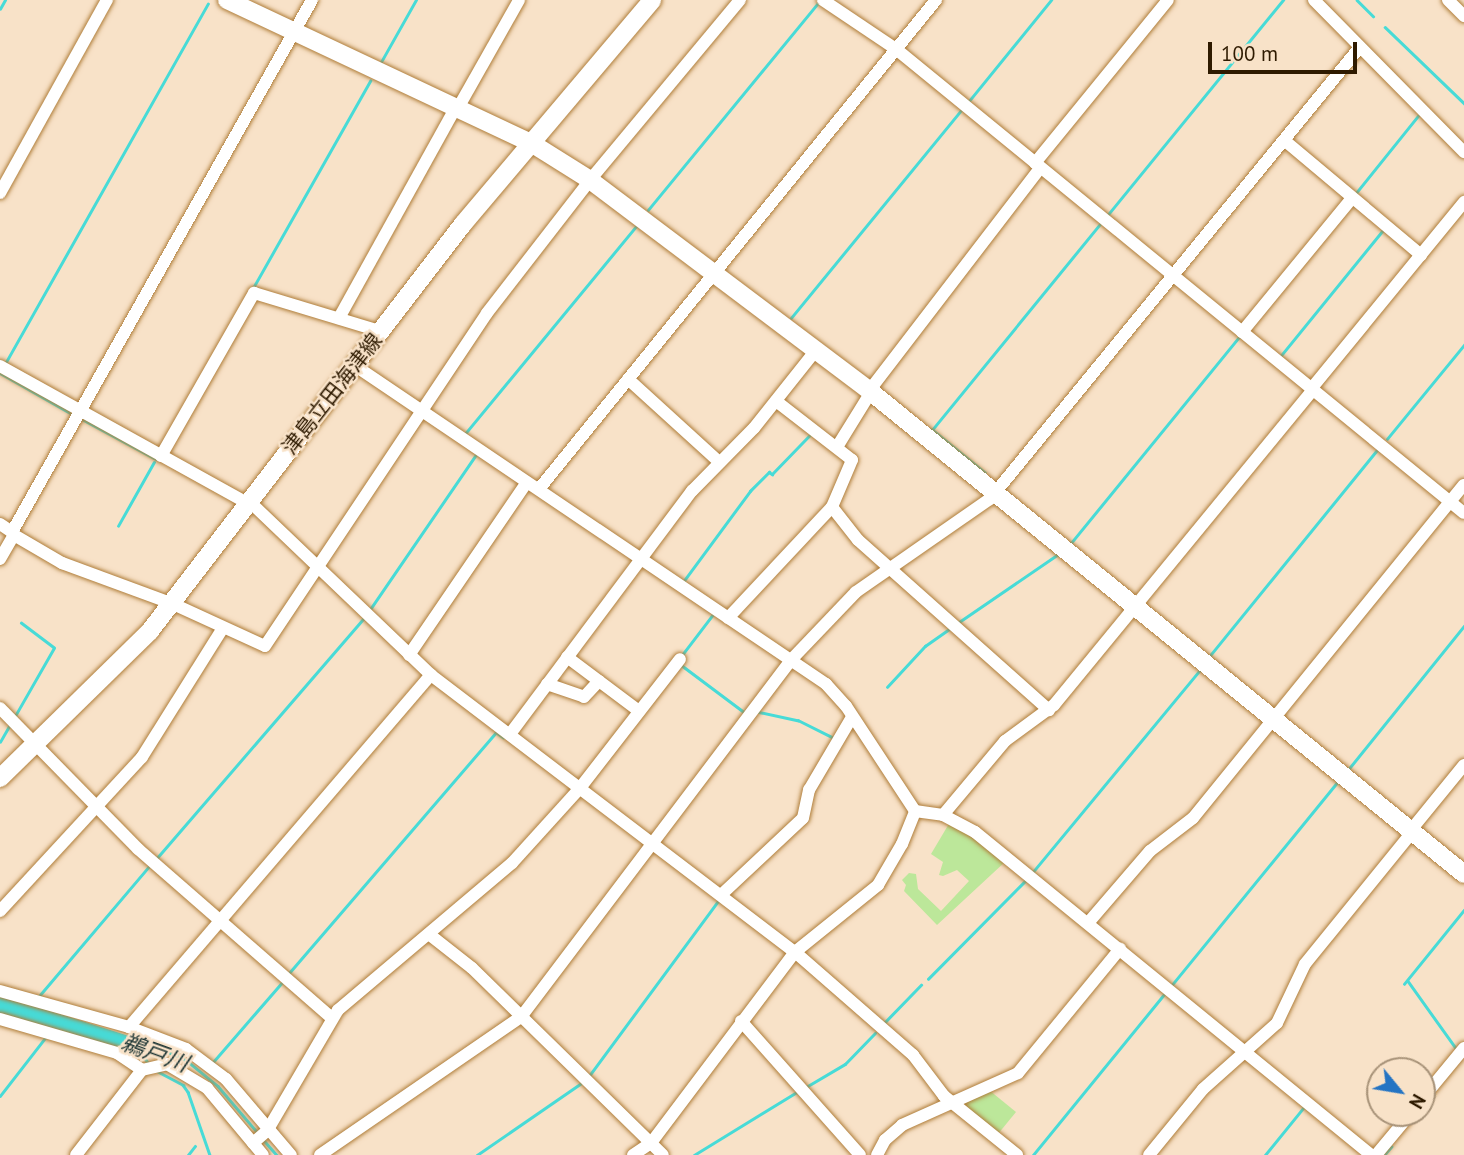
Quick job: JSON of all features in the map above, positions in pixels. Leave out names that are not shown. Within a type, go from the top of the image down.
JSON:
[{"type":"street","points":[[0,193],[107,0]]},
{"type":"street","points":[[228,0],[531,143],[590,180],[870,392],[1464,874]]},
{"type":"street","points":[[0,559],[80,411],[312,0]]},
{"type":"street","points":[[339,318],[519,0]]},
{"type":"street","name":"津島立田海津線","points":[[1,775],[129,654],[380,331],[531,143],[652,0]]},
{"type":"street","points":[[0,524],[62,563],[170,603],[265,646],[487,313],[590,180],[740,0]]},
{"type":"street","points":[[823,0],[896,49],[1464,513]]},
{"type":"street","points":[[539,489],[936,0]]},
{"type":"street","points":[[837,447],[870,392],[1037,165],[1168,0]]},
{"type":"street","points":[[1314,0],[1464,152]]},
{"type":"street","points":[[1448,0],[1464,16]]},
{"type":"street","points":[[320,1155],[521,1017],[790,661],[856,592],[995,494],[1360,47]]},
{"type":"street","points":[[1284,141],[1421,255]]},
{"type":"street","points":[[1242,332],[1352,198]]},
{"type":"street","points":[[943,816],[1005,741],[1049,710],[1464,202]]},
{"type":"street","points":[[162,456],[254,293],[380,331]]},
{"type":"street","points":[[510,734],[718,461],[754,428],[816,350]]},
{"type":"street","points":[[354,365],[826,684],[852,717],[915,811],[943,816],[975,832],[1374,1155],[1399,1127]]},
{"type":"street","points":[[0,366],[248,502],[431,675],[795,952],[913,1055],[954,1103],[1017,1155]]},
{"type":"street","points":[[628,379],[718,461]]},
{"type":"street","points":[[728,618],[832,507],[852,460],[776,401]]},
{"type":"street","points":[[409,655],[527,482]]},
{"type":"street","points":[[1088,923],[1150,851],[1193,818],[1464,485]]},
{"type":"street","points":[[832,507],[858,540],[1049,710]]},
{"type":"street","points":[[0,911],[142,757],[223,628]]},
{"type":"street","points":[[567,657],[639,711]]},
{"type":"street","points":[[253,1143],[268,1130],[338,1010],[512,863],[580,788],[680,659]]},
{"type":"street","points":[[129,1027],[431,675]]},
{"type":"street","points":[[547,684],[584,697],[599,681]]},
{"type":"street","points":[[0,708],[138,849],[332,1018]]},
{"type":"street","points":[[721,895],[803,818],[808,790],[852,717]]},
{"type":"street","points":[[1149,1155],[1203,1089],[1277,1023],[1305,964],[1464,765]]},
{"type":"street","points":[[633,1155],[651,1143],[795,952],[878,885],[902,844],[915,811]]},
{"type":"street","points":[[430,935],[472,968],[663,1155]]},
{"type":"street","points":[[877,1155],[885,1140],[902,1125],[954,1103],[1025,1067],[1120,949]]},
{"type":"street","points":[[0,991],[129,1027],[169,1041],[197,1056],[226,1079],[291,1155]]},
{"type":"street","points":[[0,1019],[117,1053],[149,1068]]},
{"type":"street","points":[[741,1021],[860,1155]]},
{"type":"street","points":[[1436,1082],[1464,1048]]},
{"type":"street","points":[[76,1155],[149,1068],[167,1064],[207,1088],[262,1155]]},
{"type":"green space","points":[[950,822],[1006,861],[937,925],[904,891],[906,885],[902,880],[909,873],[916,874],[918,889],[941,911],[969,881],[957,870],[939,875],[943,862],[931,854]]},
{"type":"green space","points":[[989,1090],[1016,1112],[998,1134],[961,1103]]},
{"type":"waterway","points":[[0,9],[5,0]]},
{"type":"waterway","points":[[381,62],[416,0]]},
{"type":"waterway","points":[[969,101],[1051,0]]},
{"type":"waterway","points":[[1106,217],[1283,0]]},
{"type":"waterway","points":[[1357,0],[1373,16]]},
{"type":"waterway","points":[[648,210],[819,2]]},
{"type":"waterway","points":[[6,362],[208,4]]},
{"type":"waterway","points":[[1385,27],[1464,103]]},
{"type":"waterway","points":[[253,288],[370,81]]},
{"type":"waterway","points":[[791,318],[962,109]]},
{"type":"waterway","points":[[1356,193],[1418,116]]},
{"type":"waterway","points":[[985,473],[932,430],[1101,223]]},
{"type":"waterway","points":[[464,435],[638,224]]},
{"type":"waterway","points":[[1279,358],[1383,230]]},
{"type":"waterway","points":[[1071,543],[1240,336]]},
{"type":"waterway","points":[[1387,439],[1464,345]]},
{"type":"waterway","points":[[0,373],[74,415]]},
{"type":"waterway","points":[[82,419],[156,459]]},
{"type":"waterway","points":[[683,582],[750,491],[769,472],[772,474],[809,436]]},
{"type":"waterway","points":[[1208,658],[1378,449]]},
{"type":"waterway","points":[[371,608],[477,453]]},
{"type":"waterway","points":[[118,526],[154,462]]},
{"type":"waterway","points":[[959,622],[1057,555]]},
{"type":"waterway","points":[[682,655],[714,613]]},
{"type":"waterway","points":[[156,859],[363,619]]},
{"type":"waterway","points":[[15,716],[54,648],[21,623]]},
{"type":"waterway","points":[[1347,771],[1464,626]]},
{"type":"waterway","points":[[887,687],[925,646],[949,629]]},
{"type":"waterway","points":[[680,664],[744,712]]},
{"type":"waterway","points":[[1032,873],[1199,671]]},
{"type":"waterway","points":[[759,712],[798,720],[834,738]]},
{"type":"waterway","points":[[0,742],[10,725]]},
{"type":"waterway","points":[[289,973],[496,732],[503,737]]},
{"type":"waterway","points":[[1171,986],[1338,781]]},
{"type":"waterway","points":[[39,996],[150,865]]},
{"type":"waterway","points":[[928,979],[1027,879]]},
{"type":"waterway","points":[[589,1076],[718,901]]},
{"type":"waterway","points":[[1404,984],[1464,910]]},
{"type":"waterway","points":[[213,1062],[284,980]]},
{"type":"waterway","points":[[1408,981],[1455,1047]]},
{"type":"waterway","points":[[884,1023],[921,985]]},
{"type":"waterway","points":[[1033,1155],[1166,992]]},
{"type":"waterway","name":"鵜戸川","points":[[0,1004],[137,1048]]},
{"type":"waterway","points":[[806,1087],[845,1064],[875,1033]]},
{"type":"waterway","points":[[0,1096],[45,1038]]},
{"type":"waterway","name":"鵜戸川","points":[[137,1048],[168,1052],[186,1060],[218,1086],[258,1133]]},
{"type":"waterway","points":[[137,1048],[149,1064]]},
{"type":"waterway","points":[[157,1071],[183,1085],[188,1092],[210,1155]]},
{"type":"waterway","points":[[477,1155],[583,1082]]},
{"type":"waterway","points":[[694,1155],[797,1092]]},
{"type":"waterway","points":[[1265,1155],[1304,1107]]},
{"type":"waterway","name":"鵜戸川","points":[[262,1138],[277,1155]]},
{"type":"waterway","points":[[188,1155],[195,1146]]},
{"type":"waterway","points":[[1384,1155],[1391,1147]]}]
